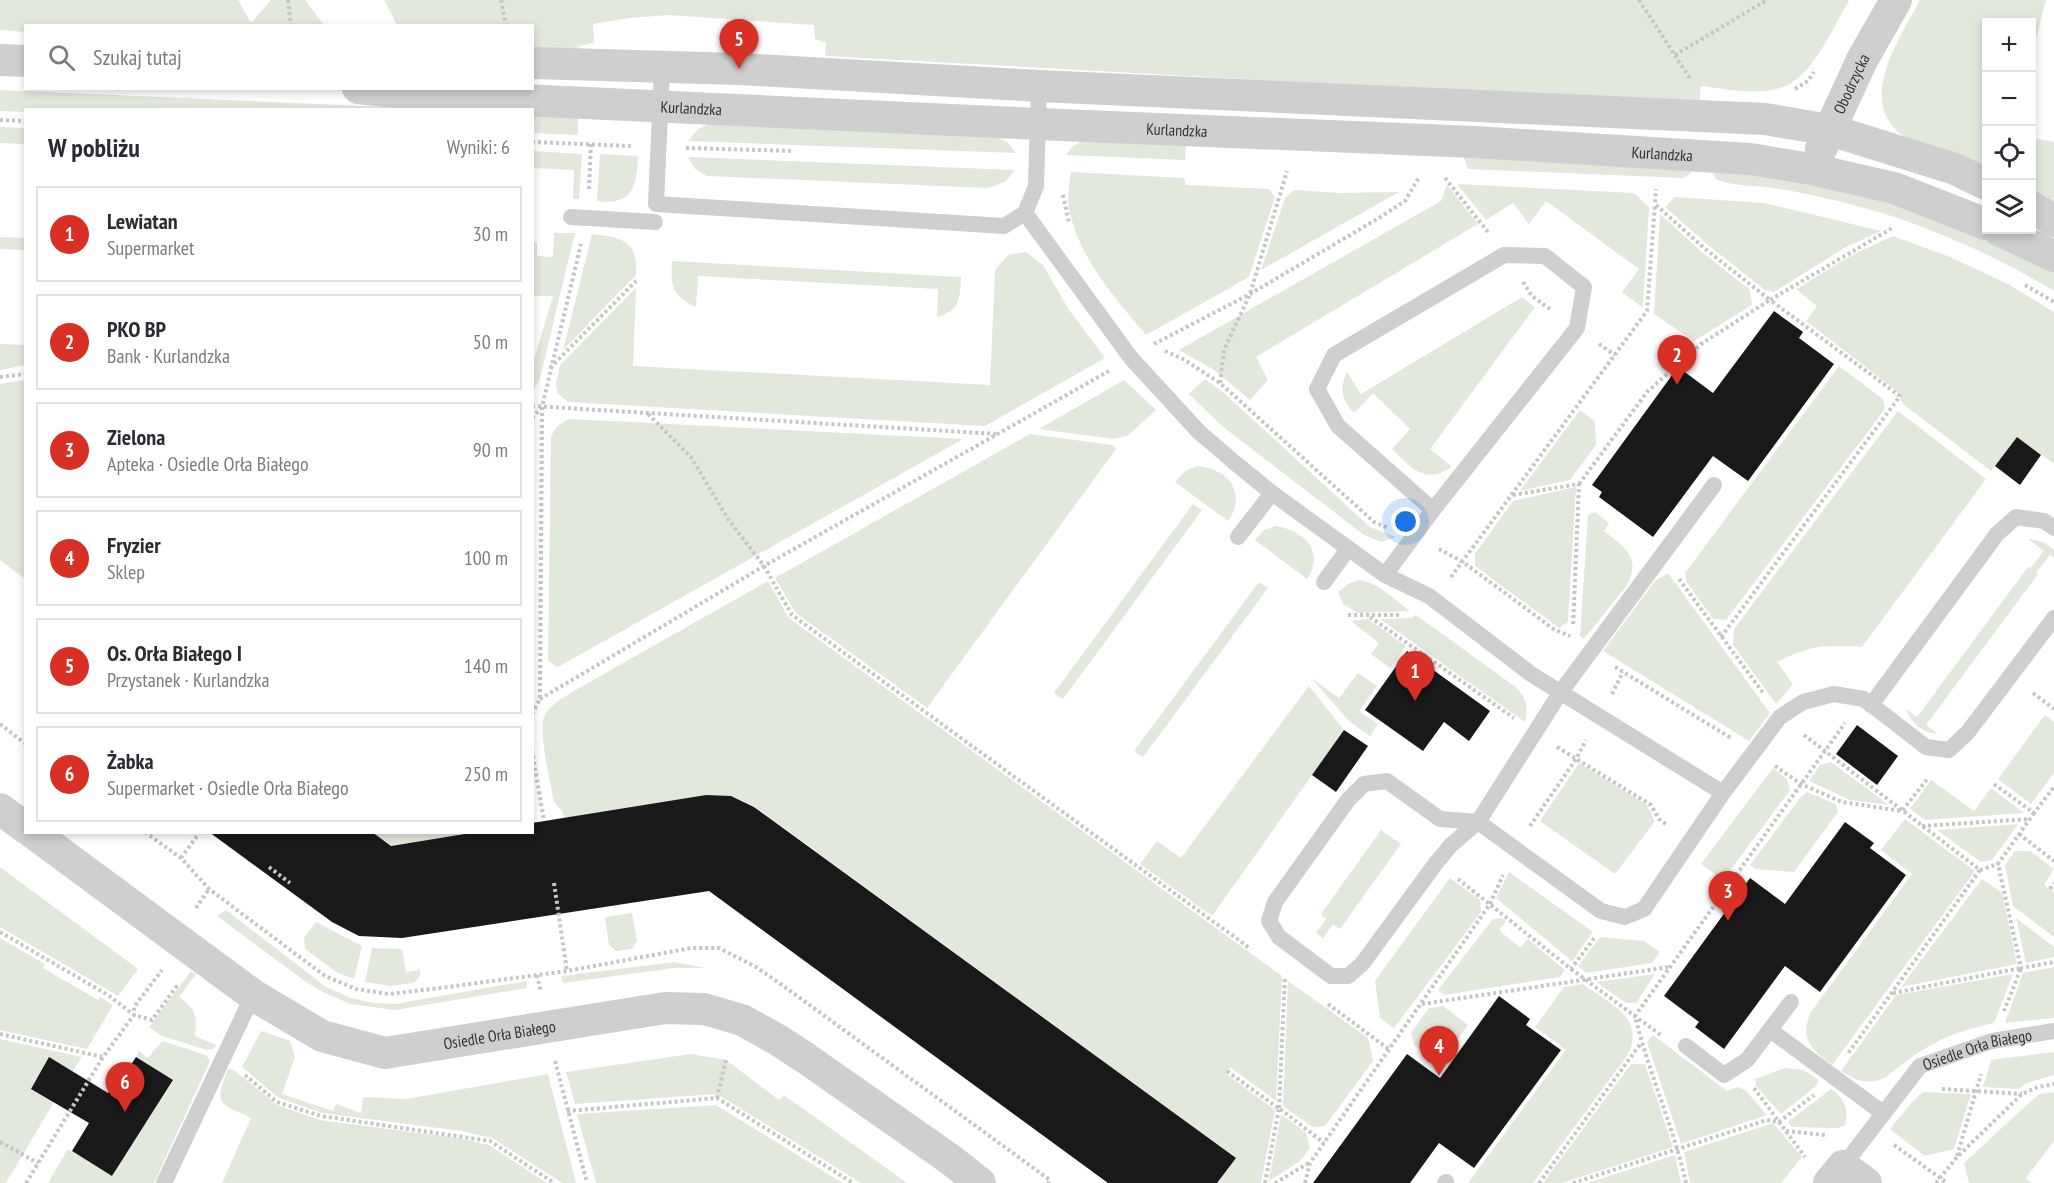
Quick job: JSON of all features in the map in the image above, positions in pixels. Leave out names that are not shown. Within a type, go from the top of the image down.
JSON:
[{"type":"street","name":"Obodrzycka","points":[[1811,169],[1862,60],[1896,0]]},
{"type":"street","points":[[0,60],[24,61]]},
{"type":"street","points":[[534,63],[739,69],[1040,86],[1765,119],[1830,130],[1955,169],[1982,182]]},
{"type":"street","name":"Kurlandzka","points":[[377,90],[435,96],[1485,143],[1750,159],[1811,169],[1894,188],[1982,222]]},
{"type":"street","points":[[2036,210],[2054,221]]},
{"type":"street","points":[[2007,234],[2054,256]]},
{"type":"street","points":[[0,809],[24,827]]},
{"type":"street","name":"Osiedle Orła Białego","points":[[35,834],[253,995],[322,1036],[384,1053],[665,1008],[704,1009],[742,1020],[778,1040],[951,1160],[980,1183]]},
{"type":"lane","points":[[662,68],[656,204],[837,214],[977,225],[1004,226],[1024,213],[1036,186],[1040,86]]},
{"type":"lane","points":[[1024,213],[1131,358],[1199,432],[1272,493],[1385,575],[1429,596],[1531,674],[1723,794]]},
{"type":"lane","points":[[579,218],[655,222]]},
{"type":"lane","points":[[1385,575],[1433,510],[1577,328],[1584,286],[1545,256],[1504,255],[1334,355],[1317,389],[1338,426],[1433,510]]},
{"type":"lane","points":[[1714,485],[1560,693],[1478,822],[1451,845],[1436,863],[1362,964],[1348,976],[1330,976],[1279,937],[1269,921],[1275,902],[1348,800],[1364,784],[1387,781],[1440,819],[1478,822],[1601,911],[1625,917],[1644,909],[1723,794],[1780,717],[1803,702],[1834,694],[1867,702],[1926,747],[1949,750],[1968,732],[2054,618]]},
{"type":"lane","points":[[1238,537],[1272,493]]},
{"type":"lane","points":[[1867,702],[1997,534],[2016,517],[2044,521],[2054,528]]},
{"type":"lane","points":[[1324,582],[1348,549]]},
{"type":"lane","points":[[164,1183],[253,995]]},
{"type":"lane","points":[[1686,1046],[1724,1075],[1747,1060],[1791,1002]]},
{"type":"lane","points":[[1770,1030],[1882,1113]]},
{"type":"lane","name":"Osiedle Orła Białego","points":[[1838,1174],[1882,1113],[1920,1066],[1992,1041],[2054,1032]]},
{"type":"path","points":[[288,0],[291,24]]},
{"type":"path","points":[[501,0],[506,24]]},
{"type":"path","points":[[1639,0],[1693,83]]},
{"type":"path","points":[[1675,55],[1767,0]]},
{"type":"path","points":[[1790,92],[1809,81],[1819,66]]},
{"type":"path","points":[[0,120],[24,121]]},
{"type":"path","points":[[534,710],[540,699],[542,407],[591,144]]},
{"type":"path","points":[[1276,171],[1298,172]]},
{"type":"path","points":[[1220,382],[1224,350],[1250,294],[1287,171]]},
{"type":"path","points":[[1408,176],[1428,177]]},
{"type":"path","points":[[540,699],[764,566],[999,435],[1131,358],[1250,294],[1380,218],[1405,201],[1419,177]]},
{"type":"path","points":[[1437,178],[1456,178]]},
{"type":"path","points":[[1348,615],[1412,615],[1429,596],[1441,591],[1647,311],[1656,185],[1666,186]]},
{"type":"path","points":[[1655,204],[1704,248],[1770,300],[1900,396],[1721,637]]},
{"type":"path","points":[[1884,224],[1904,231]]},
{"type":"path","points":[[1579,484],[1647,392],[1701,344],[1770,300],[1894,227]]},
{"type":"path","points":[[549,369],[636,281]]},
{"type":"path","points":[[2024,284],[2054,302]]},
{"type":"path","points":[[0,377],[24,374]]},
{"type":"path","points":[[534,406],[999,435]]},
{"type":"path","points":[[534,416],[542,407]]},
{"type":"path","points":[[648,414],[691,457],[728,519],[764,566],[792,615],[1257,953]]},
{"type":"path","points":[[1662,556],[1780,717],[1980,870]]},
{"type":"path","points":[[1305,1183],[1310,1163],[1490,904],[1514,849],[1576,759],[1623,672]]},
{"type":"path","points":[[1686,1183],[1678,1150],[1641,1043],[1635,1016],[1824,751],[1867,702]]},
{"type":"path","points":[[0,723],[24,742]]},
{"type":"path","points":[[534,762],[544,821]]},
{"type":"path","points":[[1994,784],[2034,813]]},
{"type":"path","points":[[1573,1183],[1767,1120],[1779,1122],[1822,1089],[1980,870],[1998,864],[2054,786]]},
{"type":"path","points":[[1922,826],[2031,819]]},
{"type":"path","points":[[148,834],[181,858],[209,889],[298,956],[325,976],[356,989],[389,994],[567,971],[691,948],[719,948],[756,967],[782,985],[1049,1181],[1055,1183]]},
{"type":"path","points":[[181,858],[199,834]]},
{"type":"path","points":[[2019,834],[2054,861]]},
{"type":"path","points":[[1436,863],[1571,969],[1663,1037]]},
{"type":"path","points":[[1998,864],[2021,968],[2004,1012]]},
{"type":"path","points":[[269,867],[290,883]]},
{"type":"path","points":[[554,883],[567,971]]},
{"type":"path","points":[[2050,889],[2054,883]]},
{"type":"path","points":[[0,932],[108,995],[134,1015],[152,1020],[176,987],[171,977]]},
{"type":"path","points":[[1571,969],[1596,935]]},
{"type":"path","points":[[1893,993],[2054,962]]},
{"type":"path","points":[[1421,1004],[1670,966]]},
{"type":"path","points":[[26,1183],[103,1057],[134,1015],[134,1007],[158,974]]},
{"type":"path","points":[[1265,1183],[1279,1108],[1285,974],[1295,980]]},
{"type":"path","points":[[537,975],[567,1111],[587,1183]]},
{"type":"path","points":[[1322,1001],[1390,1050]]},
{"type":"path","points":[[0,1034],[103,1057]]},
{"type":"path","points":[[1539,1183],[1641,1043]]},
{"type":"path","points":[[717,1098],[726,1060]]},
{"type":"path","points":[[1737,1066],[1779,1122],[1838,1174]]},
{"type":"path","points":[[239,1070],[278,1102],[321,1116],[490,1141],[554,1183]]},
{"type":"path","points":[[1227,1071],[1324,1143]]},
{"type":"path","points":[[1957,1157],[1982,1072]]},
{"type":"path","points":[[1936,1183],[1957,1157],[2022,1094],[2038,1087],[2054,1084]]},
{"type":"path","points":[[1940,1089],[2022,1094]]},
{"type":"path","points":[[567,1111],[717,1098],[853,1183]]},
{"type":"path","points":[[0,1142],[38,1162]]},
{"type":"path","points":[[1275,1183],[1310,1163]]},
{"type":"path","points":[[1940,1178],[1947,1183]]},
{"type":"shaded area","points":[[0,0],[238,0],[251,23],[271,0],[305,0],[323,24],[24,24],[24,32],[0,30]]},
{"type":"shaded area","points":[[384,0],[1849,0],[1822,49],[1794,81],[1783,87],[1763,91],[1701,86],[1699,104],[825,56],[826,43],[815,39],[814,25],[668,15],[593,24],[594,43],[579,46],[579,55],[534,53],[534,24],[396,24]]},
{"type":"shaded area","points":[[1920,0],[2046,0],[2036,39],[2036,18],[1982,18],[1982,170],[1913,142],[1894,128],[1884,112],[1882,94],[1885,74],[1901,35]]},
{"type":"shaded area","points":[[0,90],[409,108],[24,108],[24,112],[0,111]]},
{"type":"shaded area","points":[[534,112],[578,114],[578,135],[534,133]]},
{"type":"shaded area","points":[[713,122],[993,135],[1008,143],[1016,153],[688,141],[698,129]]},
{"type":"shaded area","points":[[0,127],[24,128],[24,144],[0,143]]},
{"type":"shaded area","points":[[1085,139],[1186,144],[1185,160],[1066,155],[1072,147]]},
{"type":"shaded area","points":[[2036,139],[2054,142],[2054,203],[2036,194]]},
{"type":"shaded area","points":[[534,151],[582,154],[579,199],[573,199],[574,170],[534,168]]},
{"type":"shaded area","points":[[1461,151],[1692,169],[1690,174],[1683,178],[1468,169]]},
{"type":"shaded area","points":[[600,154],[638,156],[634,185],[625,197],[609,202],[597,201]]},
{"type":"shaded area","points":[[688,157],[1015,170],[1005,182],[988,188],[707,176],[695,169]]},
{"type":"shaded area","points":[[1714,163],[1842,185],[1964,227],[2054,271],[2054,291],[1976,250],[1894,217],[1811,195],[1721,181],[1716,179],[1713,172]]},
{"type":"shaded area","points":[[1071,172],[1184,178],[1186,185],[1269,189],[1275,197],[1249,277],[1146,335],[1122,307],[1081,244],[1069,209]]},
{"type":"shaded area","points":[[1457,184],[1634,193],[1649,207],[1643,308],[1622,292],[1639,269],[1546,201],[1529,224],[1513,203],[1486,220]]},
{"type":"shaded area","points":[[1447,185],[1478,224],[1256,357],[1268,380],[1250,400],[1214,370],[1179,350],[1441,201]]},
{"type":"shaded area","points":[[1294,190],[1340,193],[1399,192],[1261,270],[1285,198]]},
{"type":"shaded area","points":[[1675,197],[1764,203],[1881,231],[1846,247],[1774,292],[1765,290],[1665,207]]},
{"type":"shaded area","points":[[1660,214],[1702,252],[1750,290],[1752,305],[1694,341],[1654,314]]},
{"type":"shaded area","points":[[554,233],[575,233],[539,382],[534,389],[534,360],[553,296],[534,296],[534,242],[537,242],[537,256],[553,257]]},
{"type":"shaded area","points":[[592,234],[620,239],[626,243],[634,255],[636,275],[563,350]]},
{"type":"shaded area","points":[[1893,236],[1950,257],[2008,284],[2054,312],[2054,464],[2017,437],[1991,471],[1903,404],[1897,391],[1806,321],[1817,306],[1796,289],[1852,255]]},
{"type":"shaded area","points":[[0,237],[24,238],[24,250],[0,249]]},
{"type":"shaded area","points":[[1026,252],[1043,265],[1069,310],[1105,358],[985,426],[568,402],[558,394],[556,384],[560,365],[636,288],[633,366],[990,385],[995,270],[1008,255]]},
{"type":"shaded area","points":[[672,261],[961,277],[960,292],[954,307],[937,317],[938,289],[698,276],[696,307],[677,294],[674,289]]},
{"type":"shaded area","points":[[1522,297],[1535,307],[1430,449],[1452,467],[1434,474],[1426,474],[1412,468],[1392,449],[1410,429],[1373,393],[1354,413],[1347,403],[1343,394],[1343,383],[1347,372],[1361,394]]},
{"type":"shaded area","points":[[0,344],[24,345],[24,365],[0,370]]},
{"type":"shaded area","points":[[1839,366],[1883,399],[1885,409],[1726,620],[1713,619],[1686,581],[1685,573]]},
{"type":"shaded area","points":[[1205,379],[1224,393],[1370,527],[1396,537],[1381,542],[1364,535],[1222,426],[1189,394]]},
{"type":"shaded area","points":[[24,380],[24,578],[0,560],[0,384]]},
{"type":"shaded area","points":[[1124,380],[1156,410],[1127,436],[1114,439],[1039,429]]},
{"type":"shaded area","points":[[1580,410],[1595,422],[1596,445],[1570,480],[1520,491]]},
{"type":"shaded area","points":[[1898,411],[1986,479],[1862,647],[1818,647],[1777,662],[1793,684],[1776,704],[1733,645],[1734,629]]},
{"type":"shaded area","points":[[570,419],[963,439],[558,667],[548,661],[551,437],[558,426]]},
{"type":"shaded area","points":[[1030,434],[1112,445],[1116,449],[927,708],[796,613],[775,578]]},
{"type":"shaded area","points":[[1197,466],[1218,472],[1232,484],[1236,501],[1228,521],[1175,482],[1185,471]]},
{"type":"shaded area","points":[[1576,487],[1568,622],[1559,628],[1475,566],[1475,554],[1513,501]]},
{"type":"shaded area","points":[[1193,504],[1202,510],[1063,699],[1054,693]]},
{"type":"shaded area","points":[[1595,512],[1609,523],[1604,531],[1629,553],[1633,567],[1627,585],[1584,639],[1580,636],[1588,515]]},
{"type":"shaded area","points":[[1276,526],[1296,533],[1309,544],[1314,560],[1307,579],[1255,540],[1264,530]]},
{"type":"shaded area","points":[[2028,539],[2048,545],[2054,550],[2054,558],[2050,555],[2036,573],[2038,574],[1926,725],[1938,734],[1923,730],[1914,723],[1906,709],[1917,717],[2028,567],[2030,568],[2044,551]]},
{"type":"shaded area","points":[[1668,573],[1770,713],[1749,741],[1603,651],[1655,581]]},
{"type":"shaded area","points":[[1359,580],[1380,588],[1410,611],[1358,613],[1343,604],[1338,592],[1350,583]]},
{"type":"shaded area","points":[[768,581],[789,618],[1282,976],[1276,1101],[1230,1067],[1226,1074],[1275,1110],[1261,1183],[1217,1183],[1235,1157],[754,806],[731,796],[706,795],[564,818],[562,811],[554,802],[544,745],[543,724],[549,709],[572,692]]},
{"type":"shaded area","points":[[1259,582],[1268,588],[1143,757],[1134,751]]},
{"type":"shaded area","points":[[1416,615],[1517,688],[1526,704],[1525,722],[1380,619],[1412,618]]},
{"type":"shaded area","points":[[1368,619],[1406,646],[1390,668],[1371,654],[1379,643],[1351,621]]},
{"type":"shaded area","points":[[1358,673],[1377,686],[1359,711],[1378,724],[1370,736],[1350,722],[1311,678],[1339,698]]},
{"type":"shaded area","points":[[1309,686],[1344,730],[1212,916],[1140,864],[1157,841],[1181,858]]},
{"type":"shaded area","points":[[2045,715],[2054,722],[2054,773],[2031,804],[1998,779]]},
{"type":"shaded area","points":[[1831,762],[1889,805],[1850,800],[1809,781],[1820,765]]},
{"type":"shaded area","points":[[1579,763],[1647,805],[1655,821],[1615,874],[1540,821]]},
{"type":"shaded area","points":[[1773,768],[1787,779],[1790,790],[1728,873],[1716,875],[1701,864]]},
{"type":"shaded area","points":[[1931,780],[1974,811],[1991,788],[2024,813],[1925,820],[1910,809]]},
{"type":"shaded area","points":[[1807,792],[1836,804],[1838,812],[1794,872],[1755,869],[1750,865],[1800,798]]},
{"type":"shaded area","points":[[1905,819],[1975,871],[1832,1065],[1809,1043],[1806,1029],[1808,1021],[1811,1012],[1912,874],[1881,850]]},
{"type":"shaded area","points":[[2018,824],[1992,860],[1981,862],[1937,830]]},
{"type":"shaded area","points":[[1381,830],[1401,844],[1340,929],[1333,924],[1323,938],[1316,933],[1326,919],[1321,914]]},
{"type":"shaded area","points":[[373,834],[470,834],[391,846]]},
{"type":"shaded area","points":[[2015,851],[2030,851],[2054,869],[2044,885],[2054,892],[2054,937],[2013,906],[2005,865]]},
{"type":"shaded area","points":[[0,867],[138,969],[118,996],[0,927]]},
{"type":"shaded area","points":[[1509,872],[1593,932],[1572,961],[1496,898]]},
{"type":"shaded area","points":[[1450,878],[1480,900],[1481,912],[1394,1028],[1380,1018],[1375,981]]},
{"type":"shaded area","points":[[1982,879],[2002,893],[2017,964],[1901,987]]},
{"type":"shaded area","points":[[226,910],[326,987],[351,998],[374,1003],[395,1004],[526,981],[527,988],[395,1010],[350,1004],[306,982],[217,916]]},
{"type":"shaded area","points":[[632,913],[637,941],[632,949],[616,951],[609,945],[605,917]]},
{"type":"shaded area","points":[[1502,918],[1506,921],[1499,930],[1520,948],[1528,939],[1565,970],[1560,977],[1444,995],[1438,990],[1493,919]]},
{"type":"shaded area","points":[[2016,918],[2054,947],[2054,957],[2026,963]]},
{"type":"shaded area","points":[[316,922],[362,946],[354,979],[338,973],[305,949],[304,938]]},
{"type":"shaded area","points":[[1600,937],[1644,941],[1660,952],[1652,963],[1586,973],[1578,966]]},
{"type":"shaded area","points":[[0,938],[45,964],[43,968],[98,1000],[100,997],[113,1005],[87,1049],[0,1030]]},
{"type":"shaded area","points":[[372,948],[402,949],[406,972],[420,970],[420,976],[414,983],[391,986],[365,982]]},
{"type":"shaded area","points":[[674,962],[706,968],[674,968],[563,983],[561,976]]},
{"type":"shaded area","points":[[2054,967],[2054,1018],[2005,1023],[2023,973]]},
{"type":"shaded area","points":[[191,971],[196,974],[179,997],[194,1014],[195,1036],[216,1045],[214,1049],[207,1050],[162,1036],[149,1027]]},
{"type":"shaded area","points":[[1655,974],[1636,1003],[1626,1003],[1596,982]]},
{"type":"shaded area","points":[[2013,974],[1994,1023],[1961,1032],[1935,1043],[1879,1080],[1862,1081],[1841,1071],[1896,995]]},
{"type":"shaded area","points":[[1288,981],[1368,1038],[1373,1061],[1325,1126],[1312,1127],[1283,1106]]},
{"type":"shaded area","points":[[1583,984],[1623,1013],[1629,1022],[1632,1043],[1627,1056],[1533,1183],[1468,1183],[1566,1050],[1535,1027],[1564,987]]},
{"type":"shaded area","points":[[1443,1006],[1468,1025],[1443,1060],[1436,1061],[1414,1045],[1411,1033],[1429,1008]]},
{"type":"shaded area","points":[[261,1031],[290,1041],[295,1057],[282,1094],[333,1111],[336,1104],[361,1113],[363,1097],[406,1099],[548,1074],[576,1183],[562,1183],[492,1138],[461,1131],[322,1113],[279,1098],[242,1067]]},
{"type":"shaded area","points":[[1653,1035],[1727,1091],[1738,1087],[1745,1090],[1767,1115],[1681,1144],[1647,1042]]},
{"type":"shaded area","points":[[0,1039],[82,1057],[73,1071],[69,1069],[54,1102],[6,1183],[0,1183]]},
{"type":"shaded area","points":[[162,1041],[206,1055],[210,1061],[154,1183],[48,1183],[68,1149],[113,1176],[118,1166],[99,1154],[105,1144],[125,1156],[173,1081],[136,1057],[139,1051],[148,1058]]},
{"type":"shaded area","points":[[2054,1052],[2054,1075],[2027,1083],[2018,1089],[1983,1087],[1991,1060]]},
{"type":"shaded area","points":[[691,1054],[726,1060],[779,1100],[784,1095],[907,1183],[861,1183],[717,1094],[575,1104],[566,1072]]},
{"type":"shaded area","points":[[1631,1064],[1645,1064],[1673,1147],[1562,1183],[1543,1183]]},
{"type":"shaded area","points":[[1785,1068],[1803,1070],[1819,1080],[1816,1086],[1781,1114],[1756,1086],[1755,1079]]},
{"type":"shaded area","points":[[228,1069],[234,1070],[277,1105],[320,1120],[458,1138],[489,1145],[547,1183],[222,1183],[251,1118],[226,1105],[220,1097]]},
{"type":"shaded area","points":[[1831,1089],[1845,1105],[1845,1126],[1837,1128],[1792,1127],[1788,1122]]},
{"type":"shaded area","points":[[1923,1092],[1971,1094],[1954,1149],[1925,1156],[1890,1129]]},
{"type":"shaded area","points":[[2054,1092],[2054,1141],[2026,1178],[2032,1183],[1969,1183],[1964,1163],[2031,1101],[2040,1094]]},
{"type":"shaded area","points":[[716,1105],[843,1183],[596,1183],[577,1114]]},
{"type":"shaded area","points":[[1281,1114],[1306,1133],[1310,1148],[1299,1162],[1269,1181]]},
{"type":"shaded area","points":[[1773,1123],[1802,1157],[1781,1183],[1690,1183],[1684,1152]]},
{"type":"shaded area","points":[[1675,1155],[1681,1183],[1587,1183]]},
{"type":"building","points":[[1774,311],[1803,332],[1799,338],[1834,364],[1748,481],[1713,456],[1653,537],[1599,497],[1602,492],[1592,485],[1678,367],[1713,393]]},
{"type":"building","points":[[2017,437],[2041,455],[2020,485],[1995,466]]},
{"type":"building","points":[[1407,651],[1490,711],[1469,741],[1444,722],[1423,751],[1365,710]]},
{"type":"building","points":[[1857,725],[1898,756],[1877,785],[1836,754]]},
{"type":"building","points":[[1344,730],[1368,746],[1336,792],[1312,775]]},
{"type":"building","points":[[706,795],[731,796],[754,807],[1236,1158],[1217,1183],[1108,1183],[709,891],[402,938],[359,936],[332,922],[212,834],[375,834],[391,846],[465,834],[534,834],[534,823]]},
{"type":"building","points":[[1845,822],[1874,843],[1870,848],[1906,875],[1820,992],[1785,966],[1724,1049],[1695,1027],[1699,1022],[1664,996],[1750,878],[1785,904]]},
{"type":"building","points":[[1499,996],[1530,1019],[1526,1025],[1561,1050],[1474,1168],[1439,1143],[1410,1183],[1313,1183],[1407,1054],[1440,1078]]},
{"type":"building","points":[[49,1057],[108,1093],[125,1066],[129,1068],[136,1057],[173,1080],[112,1176],[72,1151],[89,1123],[31,1089]]},
{"type":"place","name":"Os. Orła Białego I","points":[[739,69]]},
{"type":"place","name":"PKO BP","points":[[1677,385]]},
{"type":"place","name":"Lewiatan","points":[[1415,701]]},
{"type":"place","name":"Zielona","points":[[1728,921]]},
{"type":"place","name":"Fryzier","points":[[1439,1076]]},
{"type":"place","name":"Żabka","points":[[125,1112]]}]
